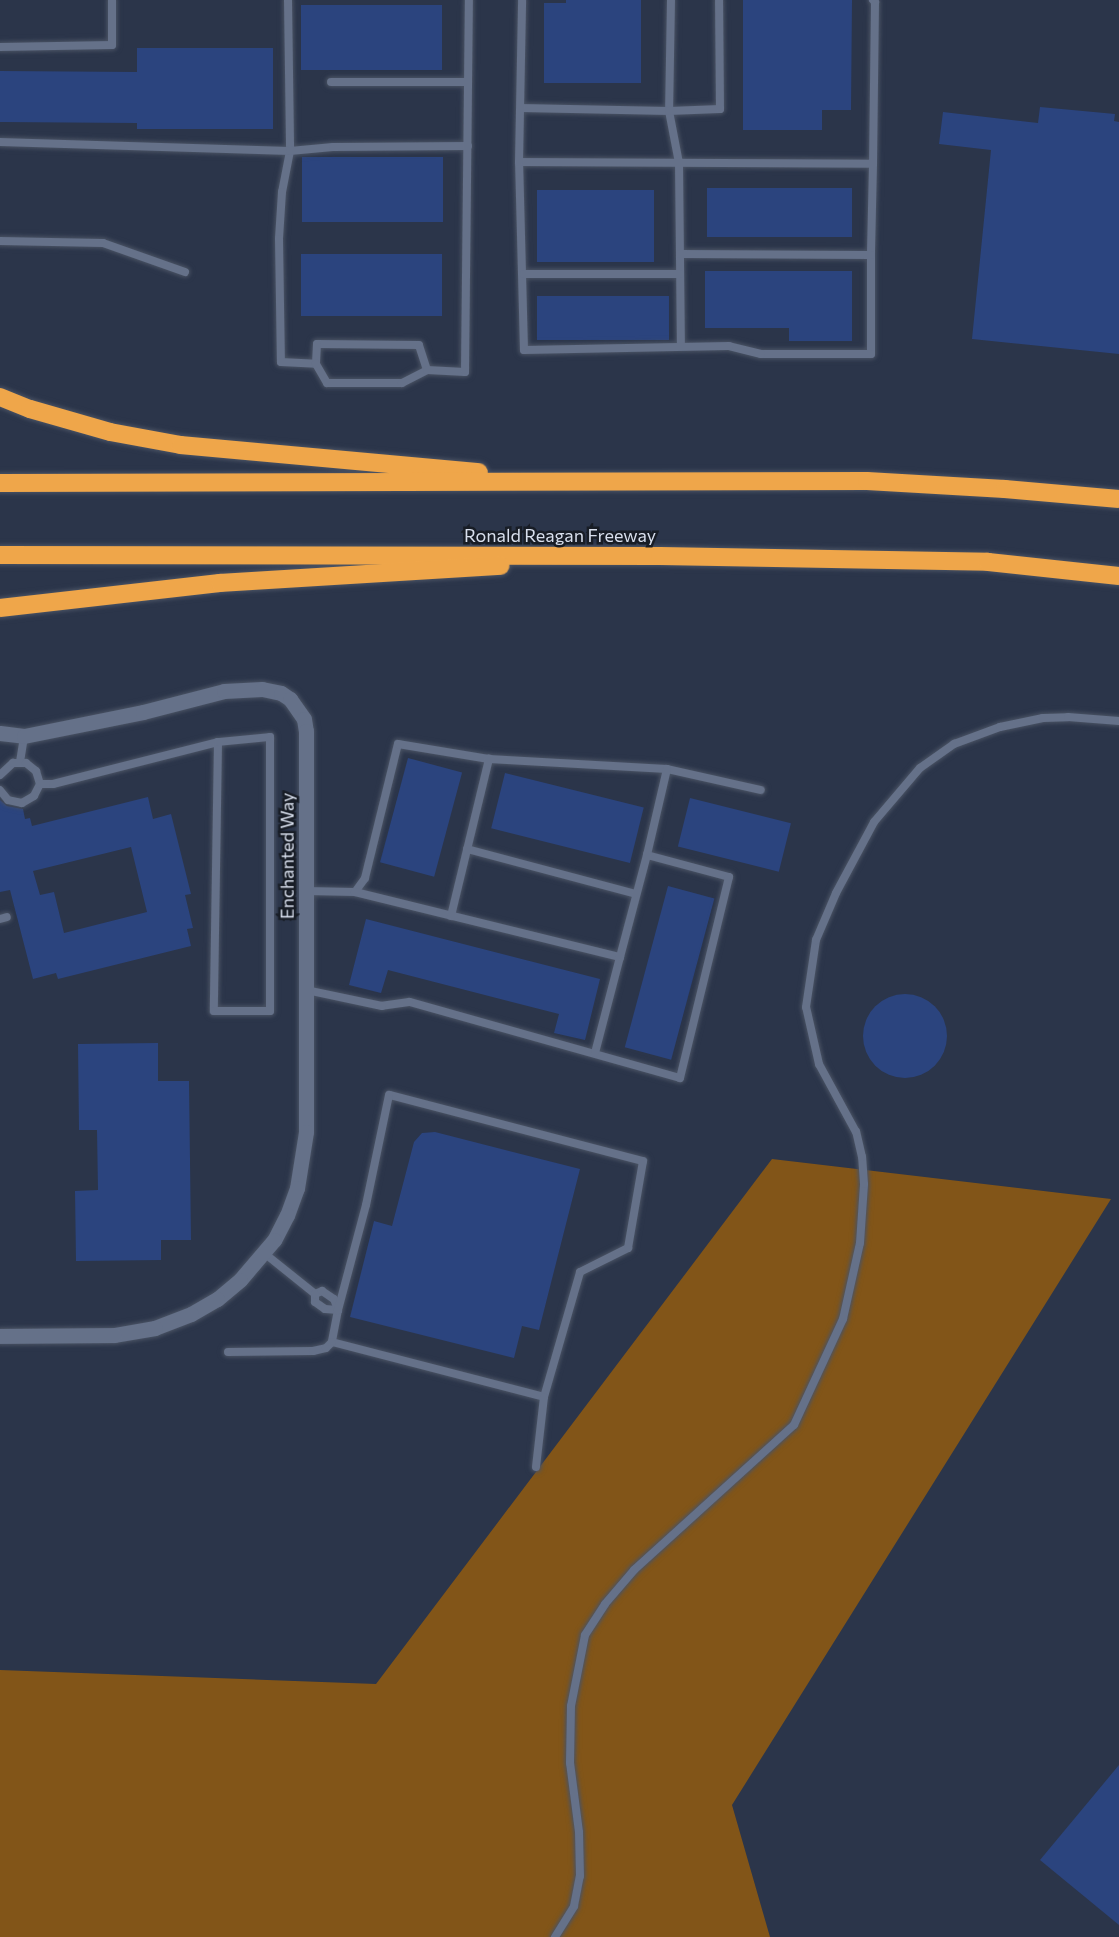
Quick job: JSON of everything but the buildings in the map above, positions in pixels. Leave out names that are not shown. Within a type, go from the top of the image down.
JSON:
[{"type":"highway","points":[[0,397],[30,409],[110,432],[181,445],[603,483]]},
{"type":"highway","points":[[0,483],[867,481],[1005,489],[1119,499]]},
{"type":"highway","name":"Ronald Reagan Freeway","points":[[0,555],[660,555],[988,562],[1119,576]]},
{"type":"highway","points":[[0,608],[220,583],[660,555]]},
{"type":"street","name":"Enchanted Way","points":[[0,733],[24,736],[143,712],[224,691],[262,689],[281,693],[298,708],[306,732],[306,1132],[303,1161],[287,1215],[264,1253],[228,1290],[191,1314],[155,1328],[114,1335],[0,1336]]},
{"type":"lane","points":[[0,47],[112,45],[112,0]]},
{"type":"lane","points":[[288,0],[290,151],[282,192],[279,238],[281,362],[316,364]]},
{"type":"lane","points":[[427,370],[419,345],[317,344],[316,364],[327,383],[402,383],[427,370],[465,372],[469,0]]},
{"type":"lane","points":[[522,0],[519,162],[524,274],[524,350],[729,346],[761,354],[871,354],[875,2],[873,0]]},
{"type":"lane","points":[[671,0],[669,111],[679,163],[681,346]]},
{"type":"lane","points":[[521,108],[669,111],[720,109],[718,0]]},
{"type":"lane","points":[[332,82],[468,82]]},
{"type":"lane","points":[[0,141],[290,151],[333,147],[468,146]]},
{"type":"lane","points":[[519,162],[873,164]]},
{"type":"lane","points":[[0,241],[103,243],[185,272]]},
{"type":"lane","points":[[680,254],[871,255]]},
{"type":"lane","points":[[524,274],[680,274]]},
{"type":"lane","points":[[555,1937],[574,1906],[580,1876],[579,1832],[570,1763],[571,1706],[585,1635],[605,1604],[634,1570],[794,1425],[843,1319],[860,1244],[864,1184],[862,1157],[856,1132],[819,1064],[806,1007],[816,940],[836,892],[874,822],[920,768],[954,744],[1000,728],[1043,718],[1068,717],[1119,721]]},
{"type":"lane","points":[[20,762],[24,736]]},
{"type":"lane","points":[[39,784],[53,784],[218,742],[270,736],[270,1011],[214,1011],[218,742]]},
{"type":"lane","points":[[355,892],[365,878],[399,744],[489,759],[667,770],[761,790]]},
{"type":"lane","points":[[452,916],[489,759]]},
{"type":"lane","points":[[0,775],[7,766],[20,762],[32,766],[39,784],[34,796],[22,803],[8,800],[0,790]]},
{"type":"lane","points":[[595,1053],[667,770]]},
{"type":"lane","points":[[467,849],[636,894]]},
{"type":"lane","points":[[306,990],[382,1006],[409,1002],[680,1078],[729,877],[647,855]]},
{"type":"lane","points":[[306,891],[355,892],[620,957]]},
{"type":"lane","points":[[228,1352],[313,1351],[326,1348],[333,1342],[338,1310],[366,1205],[389,1095],[643,1161],[628,1248],[580,1272],[544,1397],[536,1467]]},
{"type":"lane","points":[[264,1253],[315,1294]]},
{"type":"lane","points":[[315,1294],[322,1291],[334,1299],[338,1310]]},
{"type":"lane","points":[[315,1294],[315,1302],[325,1309],[338,1310]]},
{"type":"lane","points":[[333,1342],[544,1397]]},
{"type":"shaded area","points":[[772,1159],[1111,1199],[732,1805],[770,1937],[0,1937],[0,1670],[376,1684]]}]
